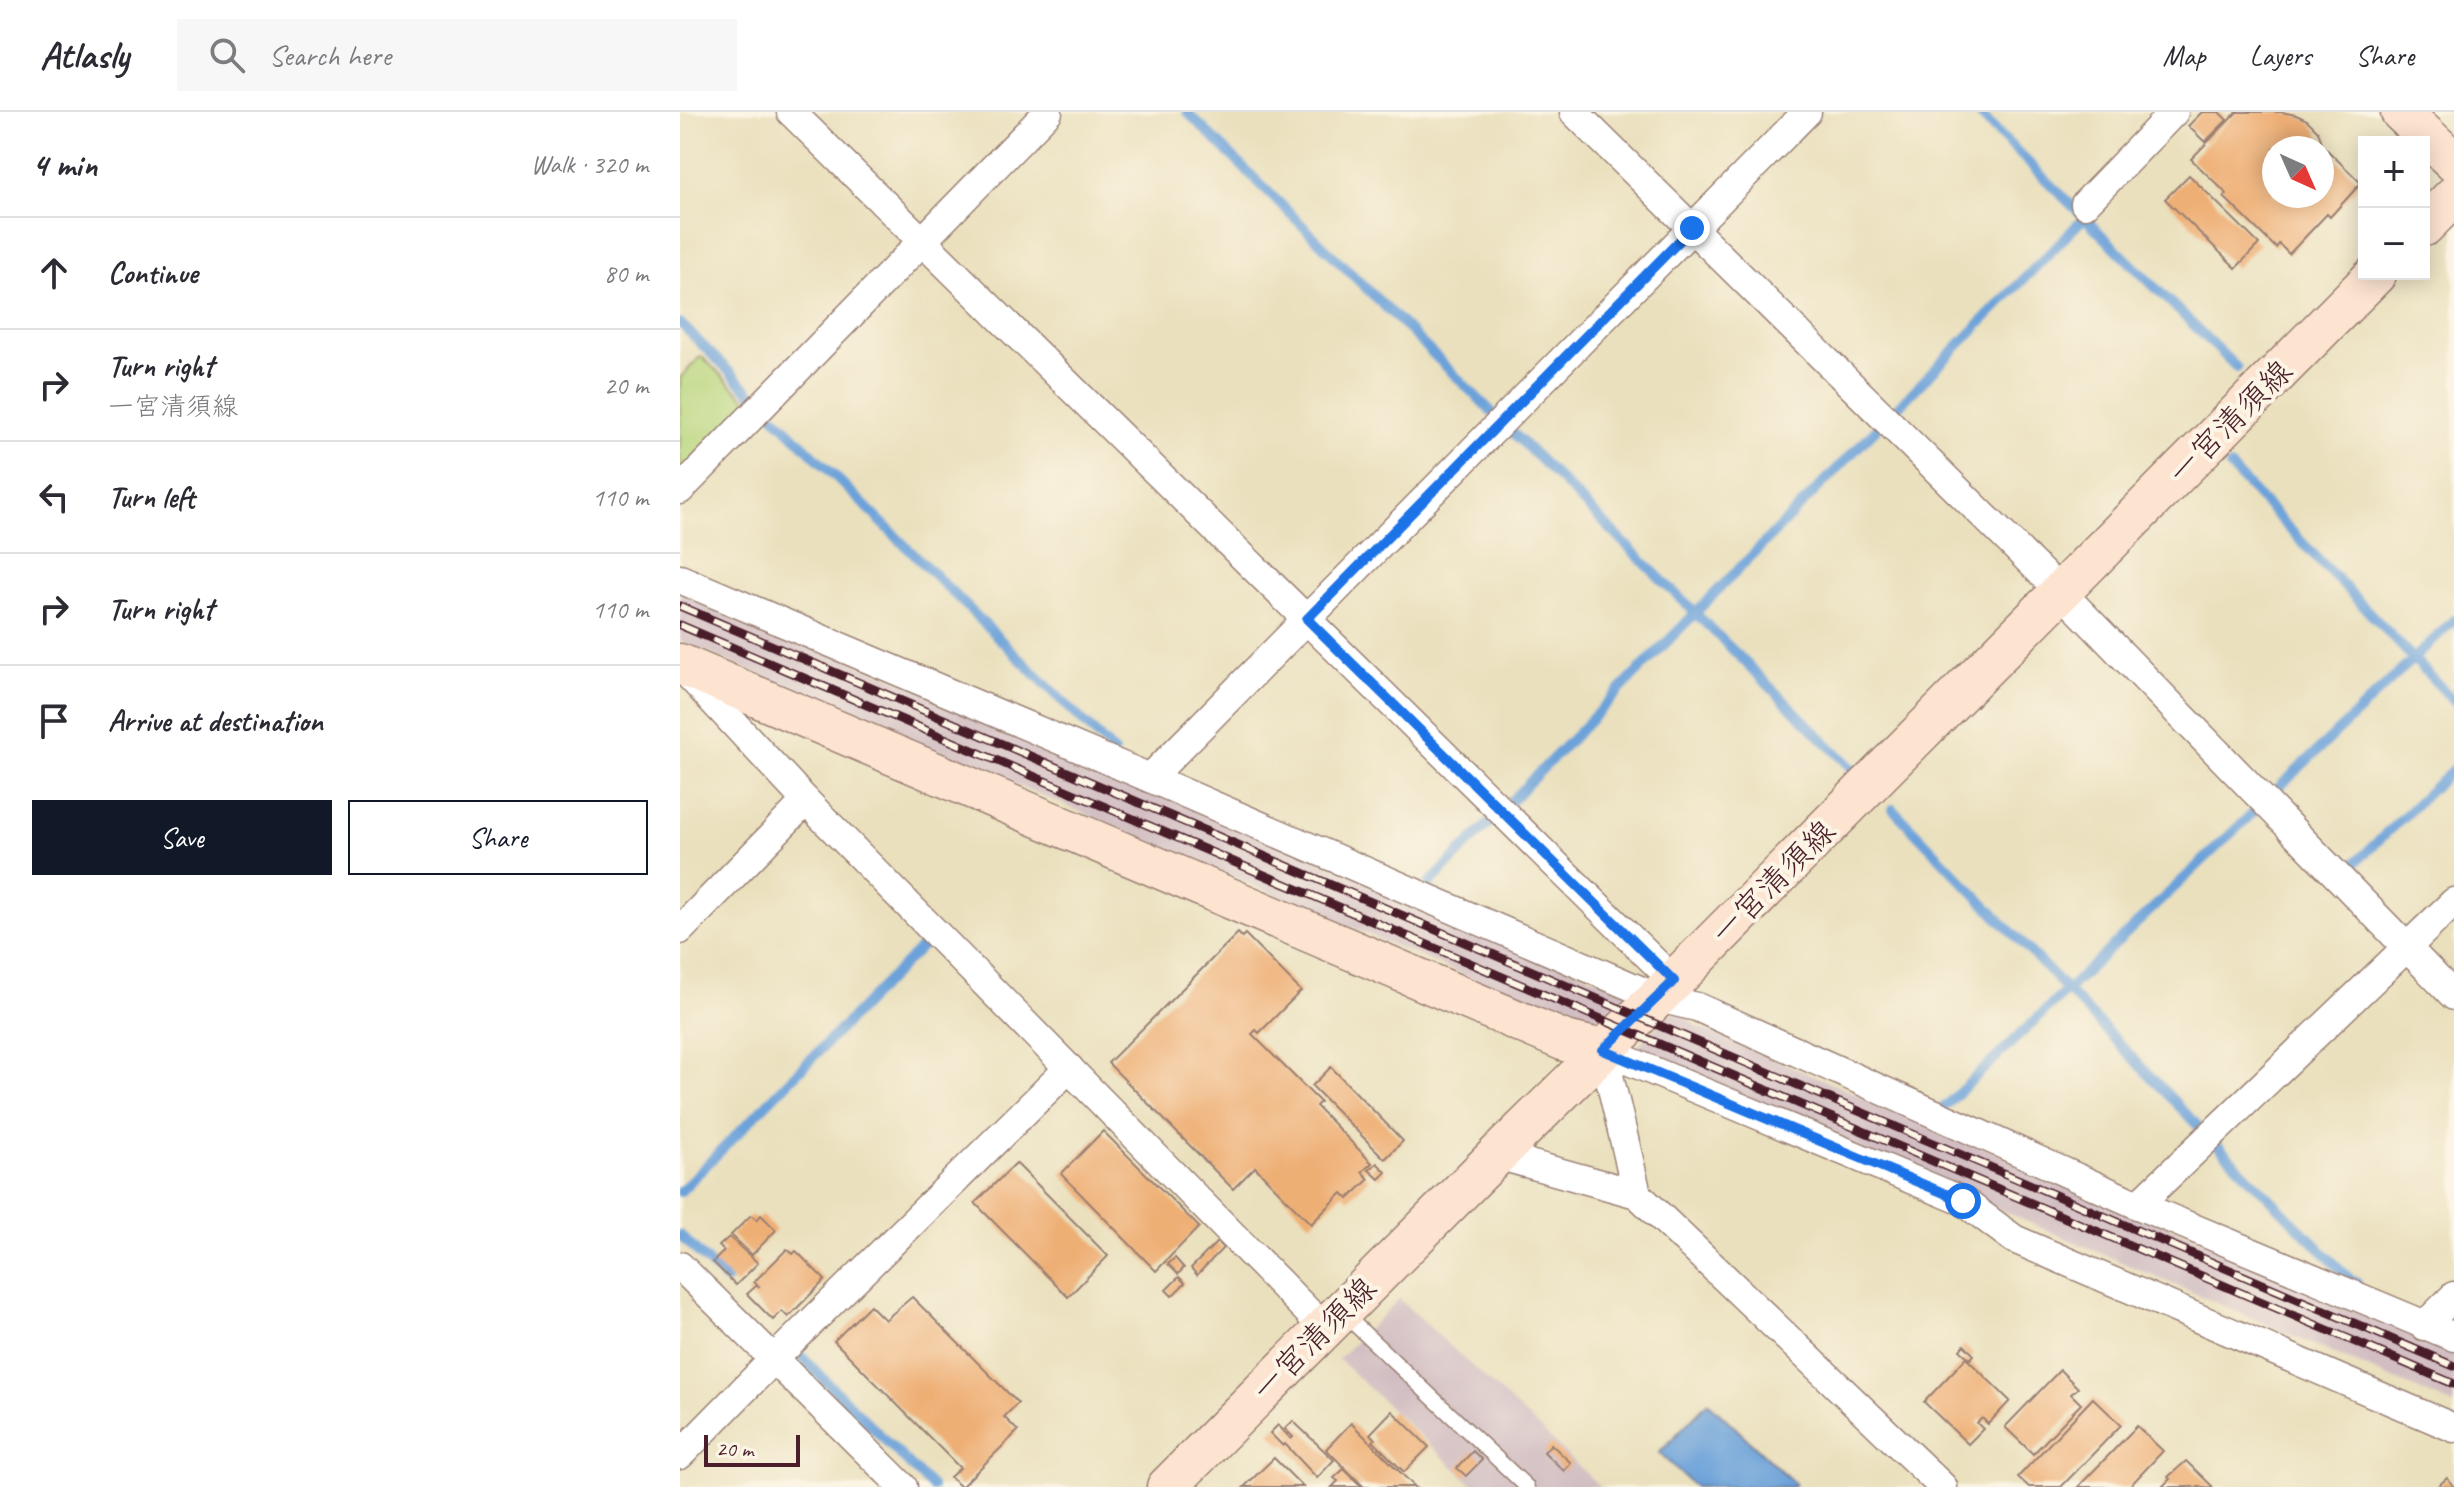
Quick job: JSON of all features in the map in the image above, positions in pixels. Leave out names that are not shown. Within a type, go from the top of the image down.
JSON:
[{"type":"main road","points":[[2401,112],[2454,162]]},
{"type":"main road","points":[[2430,220],[2454,196]]},
{"type":"main road","name":"一宮清須線","points":[[1183,1481],[1332,1320],[1666,990],[2370,280]]},
{"type":"main road","points":[[680,665],[1565,1041],[1603,1050]]},
{"type":"street","points":[[791,112],[1307,619],[1666,990]]},
{"type":"street","points":[[680,490],[1048,112]]},
{"type":"street","points":[[1574,112],[2061,592],[2454,996]]},
{"type":"street","points":[[1150,778],[1807,112]]},
{"type":"street","points":[[2085,204],[2174,112]]},
{"type":"street","points":[[680,579],[1150,778],[1666,990],[1697,1007],[2138,1205],[2454,1337]]},
{"type":"street","points":[[680,665],[806,801],[1069,1068],[1332,1320]]},
{"type":"street","points":[[680,930],[806,801]]},
{"type":"street","points":[[2138,1205],[2454,902]]},
{"type":"street","points":[[1603,1050],[1637,1194]]},
{"type":"street","points":[[1603,1050],[1963,1201],[2014,1239],[2454,1428]]},
{"type":"street","points":[[680,1455],[1069,1068]]},
{"type":"street","points":[[1497,1155],[1637,1194],[1938,1486]]},
{"type":"street","points":[[680,1266],[903,1487]]},
{"type":"street","points":[[2424,1326],[2454,1296]]},
{"type":"lane","points":[[1332,1320],[1527,1487]]},
{"type":"shaded area","points":[[680,587],[1634,995],[1597,1032],[680,641]]},
{"type":"shaded area","points":[[1670,1013],[1683,1014],[1698,1027],[2454,1346],[2454,1405],[1642,1056],[1635,1049]]},
{"type":"shaded area","points":[[1399,1299],[1600,1487],[1475,1487],[1338,1359]]},
{"type":"green space","points":[[701,356],[749,402],[680,472],[680,378]]},
{"type":"water","points":[[1708,1402],[1795,1484],[1793,1487],[1695,1487],[1659,1453]]},
{"type":"building","points":[[2202,112],[2219,112],[2227,120],[2205,142],[2188,126]]},
{"type":"building","points":[[2237,112],[2296,115],[2307,120],[2320,136],[2262,136],[2262,208],[2334,208],[2334,157],[2358,180],[2358,186],[2330,217],[2327,214],[2289,254],[2279,244],[2276,248],[2224,197],[2227,194],[2191,159]]},
{"type":"building","points":[[2189,175],[2259,244],[2236,268],[2165,199]]},
{"type":"building","points":[[1238,933],[1242,937],[1245,934],[1301,991],[1259,1033],[1256,1030],[1252,1034],[1320,1102],[1316,1106],[1372,1163],[1362,1172],[1369,1179],[1348,1199],[1342,1193],[1311,1224],[1255,1167],[1233,1189],[1108,1063]]},
{"type":"building","points":[[1331,1067],[1403,1141],[1385,1159],[1312,1086]]},
{"type":"building","points":[[1103,1131],[1199,1227],[1156,1271],[1061,1174]]},
{"type":"building","points":[[1016,1163],[1108,1256],[1068,1297],[975,1203]]},
{"type":"building","points":[[1377,1163],[1386,1172],[1379,1179],[1369,1170]]},
{"type":"building","points":[[751,1215],[757,1220],[761,1215],[776,1230],[752,1255],[731,1235]]},
{"type":"building","points":[[729,1237],[758,1263],[736,1285],[713,1262],[724,1251],[719,1246]]},
{"type":"building","points":[[1217,1242],[1223,1248],[1197,1275],[1191,1268]]},
{"type":"building","points":[[787,1249],[793,1254],[796,1251],[825,1280],[788,1317],[782,1311],[773,1320],[747,1294],[756,1286],[760,1287],[754,1282]]},
{"type":"building","points":[[1175,1258],[1184,1268],[1178,1274],[1168,1264]]},
{"type":"building","points":[[1179,1277],[1185,1283],[1172,1296],[1166,1290]]},
{"type":"building","points":[[912,1297],[1018,1403],[1004,1417],[1018,1431],[961,1487],[950,1477],[960,1468],[834,1341],[870,1305],[885,1320]]},
{"type":"building","points":[[1964,1345],[1974,1355],[1970,1359],[1960,1350]]},
{"type":"building","points":[[1966,1358],[2010,1401],[1988,1424],[1982,1418],[1977,1423],[1983,1429],[1968,1444],[1924,1402]]},
{"type":"building","points":[[2060,1370],[2078,1388],[2071,1394],[2081,1404],[2033,1454],[2005,1427]]},
{"type":"building","points":[[2093,1398],[2121,1425],[2061,1487],[2029,1487],[2018,1477]]},
{"type":"building","points":[[1392,1411],[1429,1447],[1404,1472],[1373,1441],[1375,1439],[1370,1434]]},
{"type":"building","points":[[1293,1421],[1334,1460],[1317,1478],[1285,1444],[1283,1446],[1270,1433],[1278,1425],[1291,1439],[1293,1437],[1285,1429]]},
{"type":"building","points":[[1351,1423],[1415,1487],[1364,1487],[1326,1449]]},
{"type":"building","points":[[2137,1426],[2163,1451],[2129,1487],[2078,1487]]},
{"type":"building","points":[[1551,1444],[1571,1463],[1564,1471],[1544,1452]]},
{"type":"building","points":[[1473,1451],[1482,1460],[1466,1476],[1457,1468]]},
{"type":"building","points":[[1274,1458],[1303,1487],[1244,1487]]},
{"type":"building","points":[[2186,1461],[2213,1487],[2162,1487]]},
{"type":"building","points":[[1344,1469],[1362,1487],[1332,1487],[1338,1481],[1334,1478]]},
{"type":"building","points":[[2447,1478],[2454,1487],[2437,1487]]},
{"type":"waterway","points":[[1187,112],[1493,413]]},
{"type":"waterway","points":[[1977,112],[2237,368]]},
{"type":"waterway","points":[[1894,411],[2084,218]]},
{"type":"waterway","points":[[680,323],[754,396]]},
{"type":"waterway","points":[[768,410],[1114,752]]},
{"type":"waterway","points":[[1510,802],[1880,425]]},
{"type":"waterway","points":[[1508,428],[1852,768]]},
{"type":"waterway","points":[[2230,467],[2454,701]]},
{"type":"waterway","points":[[2270,796],[2454,620]]},
{"type":"waterway","points":[[2347,871],[2454,768]]},
{"type":"waterway","points":[[1944,1107],[2258,808]]},
{"type":"waterway","points":[[1893,809],[2198,1126]]},
{"type":"waterway","points":[[1429,884],[1496,816]]},
{"type":"waterway","points":[[680,1192],[928,940]]},
{"type":"waterway","points":[[2215,1143],[2357,1283]]},
{"type":"waterway","points":[[680,1235],[726,1280]]},
{"type":"waterway","points":[[796,1351],[932,1487]]},
{"type":"railway","points":[[680,606],[2454,1366]]},
{"type":"railway","points":[[680,625],[2454,1384]]},
{"type":"route","points":[[1692,228],[1307,619],[1674,981],[1603,1050],[1963,1201]]}]
